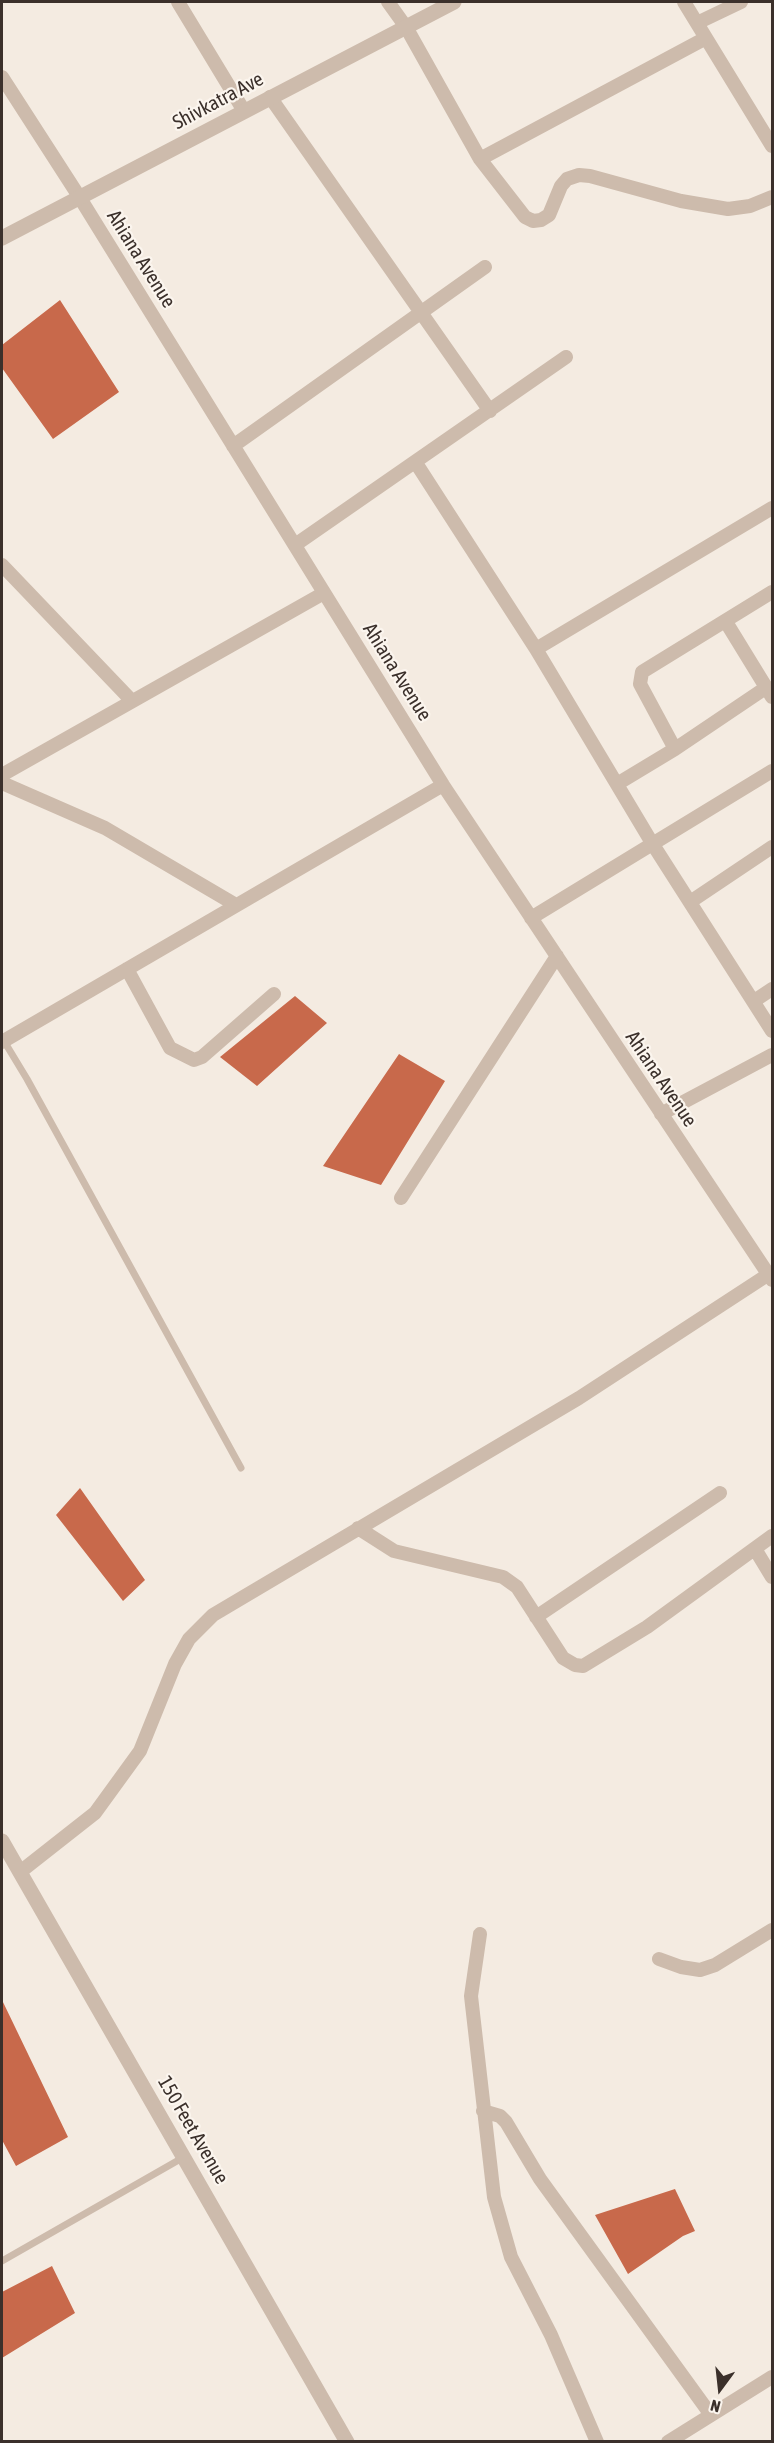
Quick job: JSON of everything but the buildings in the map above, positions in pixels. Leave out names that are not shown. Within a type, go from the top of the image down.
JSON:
[{"type":"street","points":[[178,2],[244,111]]},
{"type":"street","points":[[388,2],[405,27],[480,159],[525,217],[533,221],[541,220],[549,215],[561,186],[567,179],[579,176],[590,176],[681,201],[729,209],[750,206],[772,197]]},
{"type":"street","name":"Shivkatra Ave","points":[[2,238],[454,2]]},
{"type":"street","points":[[684,2],[772,146]]},
{"type":"street","points":[[697,23],[741,2]]},
{"type":"street","points":[[480,159],[706,38]]},
{"type":"street","name":"Ahiana Avenue","points":[[2,77],[80,198],[443,785],[771,1277]]},
{"type":"street","points":[[270,97],[490,411]]},
{"type":"street","points":[[233,446],[485,267]]},
{"type":"street","points":[[295,545],[566,357]]},
{"type":"street","points":[[416,463],[536,649],[652,843],[772,1031]]},
{"type":"street","points":[[536,649],[772,508]]},
{"type":"street","points":[[2,565],[132,701]]},
{"type":"street","points":[[675,749],[640,684],[640,675],[772,592]]},
{"type":"street","points":[[2,775],[324,593]]},
{"type":"street","points":[[616,784],[770,692],[726,622]]},
{"type":"street","points":[[531,918],[772,771]]},
{"type":"street","points":[[2,783],[105,828],[236,905]]},
{"type":"street","points":[[3,1041],[443,785]]},
{"type":"street","points":[[690,902],[772,847]]},
{"type":"street","points":[[401,1198],[556,956]]},
{"type":"street","points":[[127,969],[170,1048],[194,1060],[202,1057],[274,994]]},
{"type":"street","points":[[753,1001],[772,989]]},
{"type":"street","points":[[661,1114],[772,1055]]},
{"type":"street","points":[[20,1872],[95,1813],[140,1751],[175,1664],[189,1639],[213,1615],[579,1398],[771,1277]]},
{"type":"street","points":[[537,1617],[720,1493]]},
{"type":"street","points":[[358,1528],[394,1551],[503,1577],[517,1587],[563,1658],[575,1665],[583,1666],[647,1627],[772,1536]]},
{"type":"street","points":[[755,1549],[772,1577]]},
{"type":"street","name":"150 Feet Avenue","points":[[2,1841],[347,2442]]},
{"type":"street","points":[[659,1959],[681,1967],[700,1970],[715,1965],[772,1930]]},
{"type":"street","points":[[480,1934],[471,1996],[494,2197],[511,2257],[551,2335],[597,2442]]},
{"type":"street","points":[[483,2111],[500,2116],[506,2122],[540,2179],[711,2415]]},
{"type":"street","points":[[668,2442],[772,2377]]},
{"type":"lane","points":[[3,1041],[27,1079],[241,1468]]},
{"type":"lane","points":[[2,2261],[184,2157]]}]
